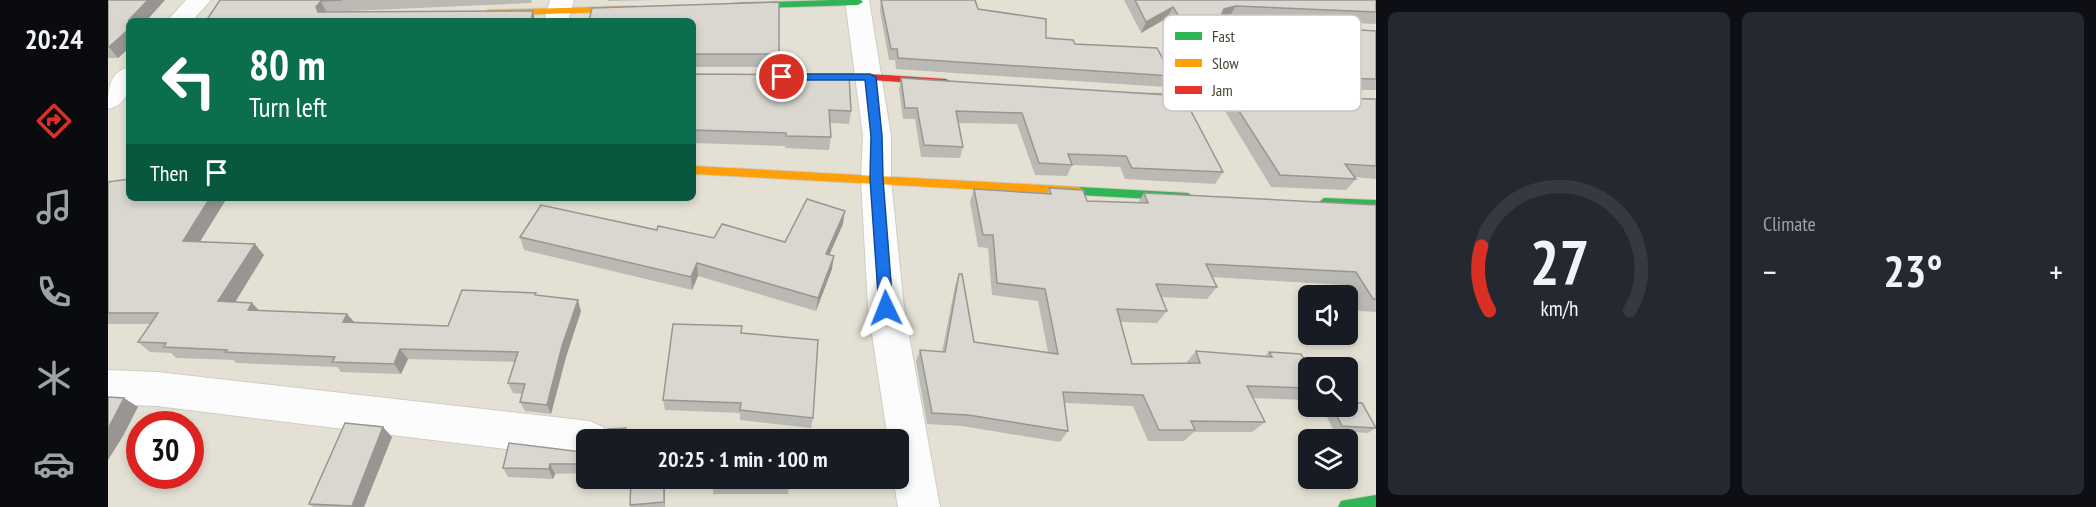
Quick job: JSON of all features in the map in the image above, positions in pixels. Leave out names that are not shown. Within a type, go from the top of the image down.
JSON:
[{"type":"street","points":[[182,18],[199,0]]},
{"type":"street","points":[[714,6],[858,1],[877,136],[876,179],[886,308],[911,485]]},
{"type":"street","points":[[476,14],[643,8]]},
{"type":"street","points":[[108,74],[126,75]]},
{"type":"street","points":[[788,77],[870,77],[963,84]]},
{"type":"street","points":[[108,100],[126,79]]},
{"type":"street","points":[[1125,95],[1163,96]]},
{"type":"street","points":[[108,100],[126,99]]},
{"type":"street","points":[[696,170],[1201,197]]},
{"type":"street","points":[[1306,202],[1376,205]]},
{"type":"street","points":[[108,387],[157,389],[576,438]]},
{"type":"street","points":[[1347,507],[1376,504]]},
{"type":"shaded area","points":[[108,0],[1376,0],[1376,507],[108,507]]},
{"type":"building","points":[[108,0],[148,0],[131,18],[126,18],[126,32],[108,47]]},
{"type":"building","points":[[220,0],[342,0],[321,1],[316,7],[318,12],[533,11],[532,18],[208,18]]},
{"type":"building","points":[[881,0],[975,0],[978,9],[1046,19],[1046,38],[1073,40],[1075,44],[1157,48],[1163,59],[1163,75],[898,58],[897,49],[891,49]]},
{"type":"building","points":[[1135,0],[1376,0],[1376,12],[1236,6],[1224,9],[1221,15],[1178,15],[1173,7],[1146,22]]},
{"type":"building","points":[[779,2],[779,54],[696,54],[696,18],[590,18],[592,8]]},
{"type":"building","points":[[1361,30],[1376,31],[1376,79],[1361,79]]},
{"type":"building","points":[[696,74],[849,75],[851,111],[829,110],[831,137],[786,136],[786,133],[696,130]]},
{"type":"building","points":[[901,78],[1163,95],[1163,111],[1191,111],[1223,172],[1132,168],[1126,156],[1068,154],[1072,165],[1039,163],[1022,113],[956,111],[963,147],[924,145],[917,108],[905,108]]},
{"type":"building","points":[[1361,99],[1376,99],[1376,166],[1345,164],[1356,179],[1280,175],[1239,111],[1361,111]]},
{"type":"building","points":[[126,179],[126,201],[208,201],[183,241],[255,244],[218,301],[252,303],[248,310],[347,314],[343,322],[448,326],[462,290],[536,293],[535,295],[578,300],[562,346],[547,405],[520,402],[525,384],[508,383],[518,352],[400,349],[394,364],[332,362],[335,357],[225,352],[227,350],[164,347],[166,343],[138,342],[158,313],[108,313],[108,182]]},
{"type":"building","points":[[1049,188],[1083,190],[1087,201],[1148,203],[1144,193],[1376,205],[1376,299],[1373,299],[1356,272],[1206,264],[1217,287],[1156,284],[1167,311],[1117,309],[1132,364],[1200,363],[1196,351],[1272,357],[1269,352],[1301,354],[1303,357],[1298,357],[1298,388],[1247,386],[1265,422],[1191,421],[1195,430],[1159,430],[1143,395],[1063,392],[1068,431],[968,415],[932,413],[920,350],[945,352],[959,274],[962,274],[974,342],[1058,354],[1045,289],[997,283],[993,235],[983,235],[974,189],[1051,194]]},
{"type":"building","points":[[807,199],[845,211],[826,254],[834,256],[818,298],[697,263],[691,277],[520,237],[541,205],[657,230],[658,226],[714,238],[722,224],[785,242]]},
{"type":"building","points":[[673,324],[742,326],[741,333],[818,340],[813,418],[740,410],[741,403],[663,400]]},
{"type":"building","points":[[108,397],[124,398],[108,429]]},
{"type":"building","points":[[1358,403],[1362,403],[1376,428],[1342,426],[1338,417],[1358,417]]},
{"type":"building","points":[[345,423],[383,427],[352,506],[309,504]]},
{"type":"building","points":[[509,443],[576,451],[576,464],[550,464],[549,469],[503,468]]},
{"type":"building","points":[[631,489],[664,489],[664,502],[630,505]]},
{"type":"traffic: fast","points":[[734,6],[858,2]]},
{"type":"traffic: fast","points":[[1079,191],[1188,197]]},
{"type":"traffic: fast","points":[[1324,203],[1376,205]]},
{"type":"traffic: fast","points":[[1347,507],[1376,504]]},
{"type":"traffic: slow","points":[[488,13],[634,9]]},
{"type":"traffic: slow","points":[[1138,96],[1163,96]]},
{"type":"traffic: slow","points":[[696,170],[1079,191]]},
{"type":"traffic: jam","points":[[803,77],[870,77],[946,82]]},
{"type":"route","points":[[782,77],[870,77],[877,136],[876,179],[885,264],[886,308]]}]
